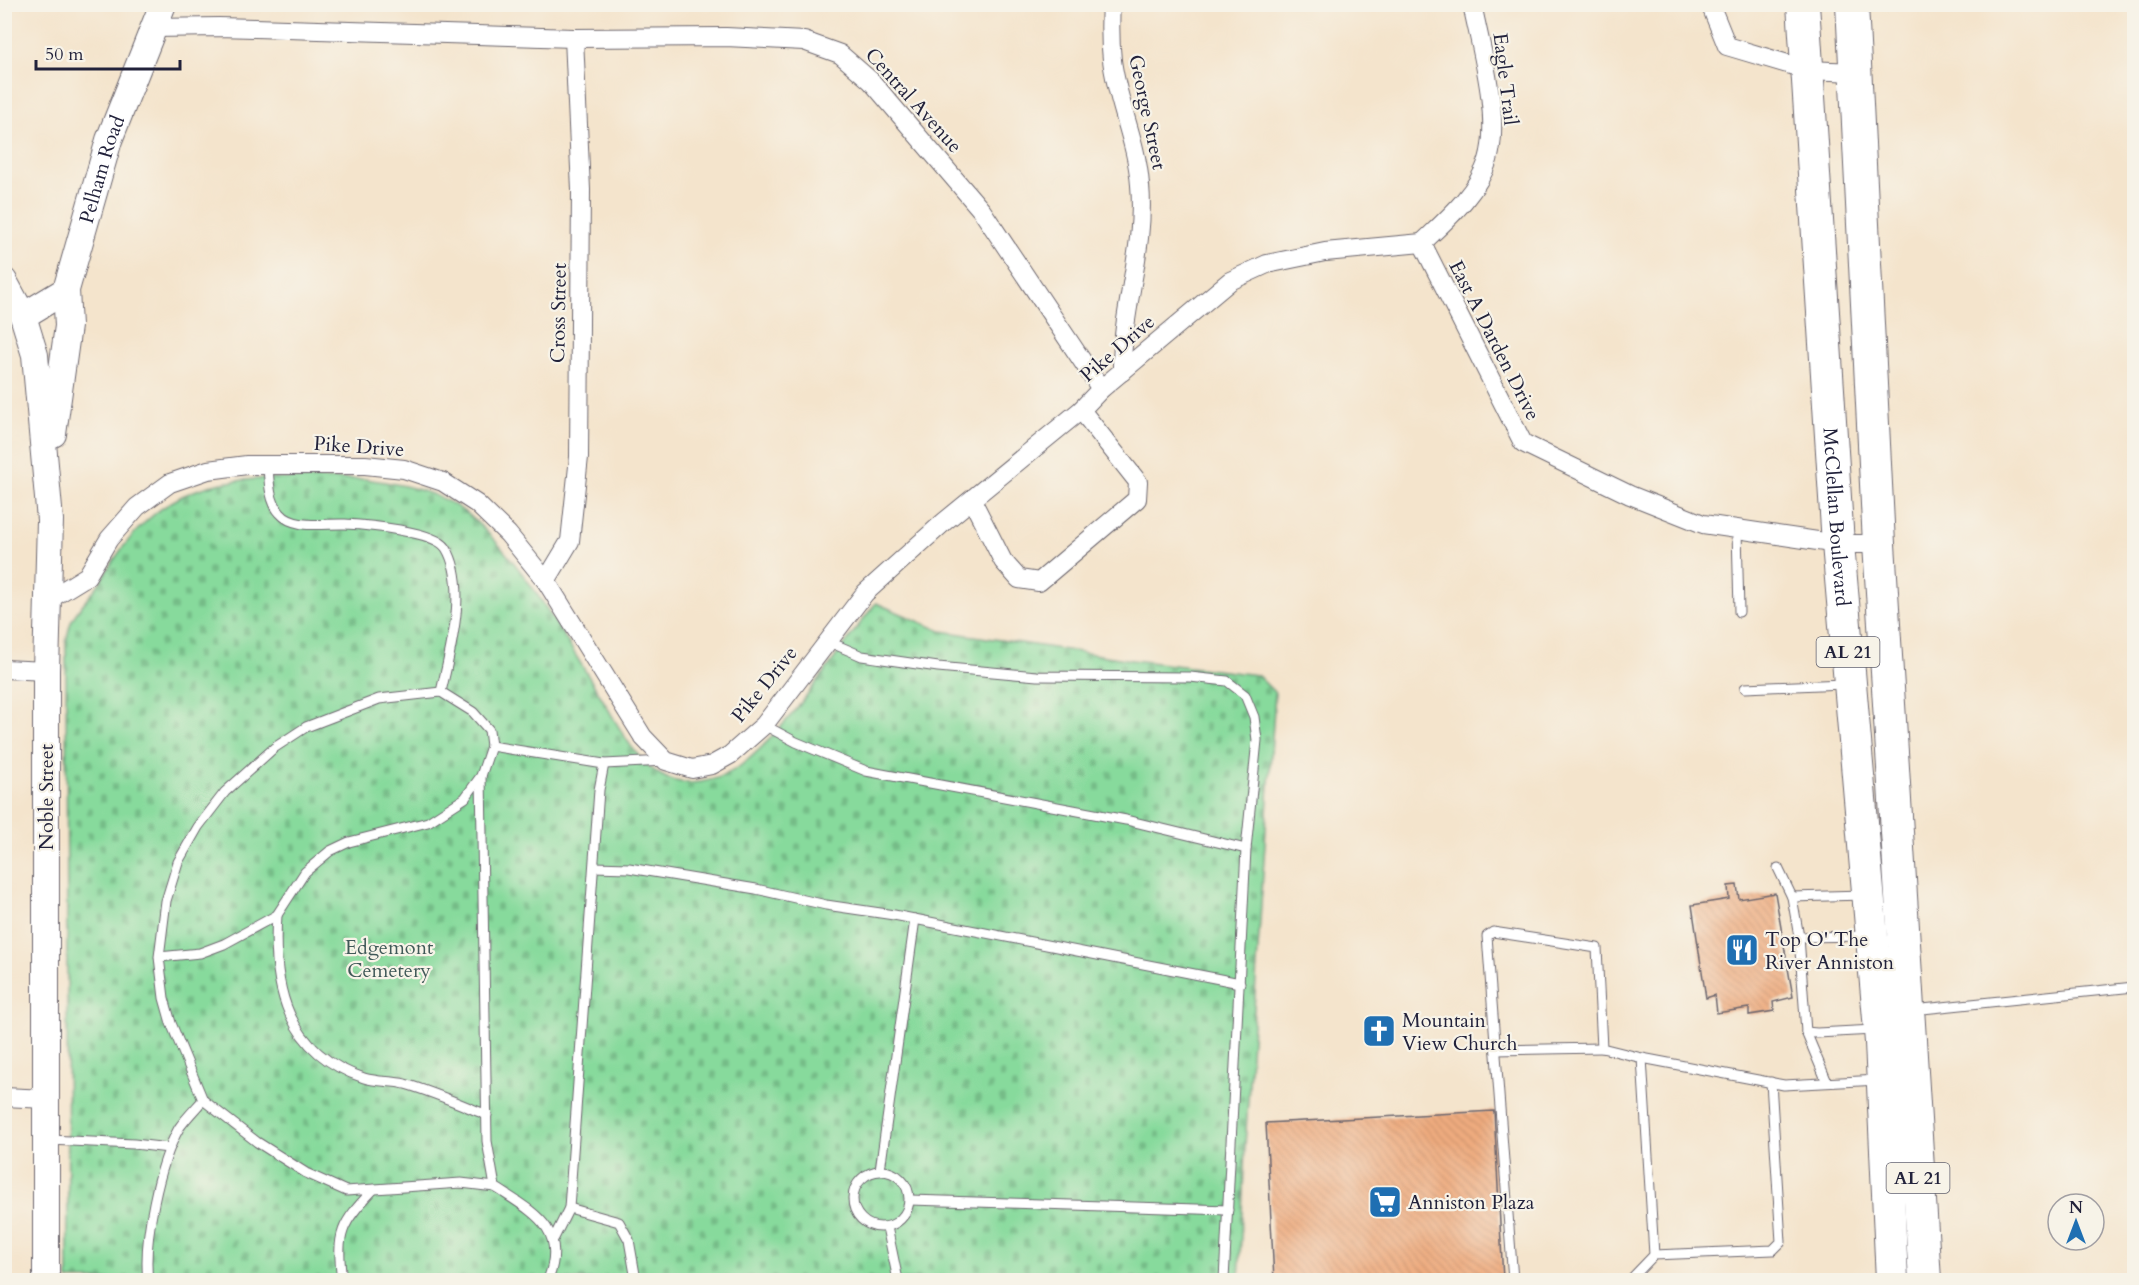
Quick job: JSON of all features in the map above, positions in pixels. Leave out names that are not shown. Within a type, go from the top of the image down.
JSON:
[{"type":"highway","name":"McClellan Boulevard","points":[[1803,4],[1838,543],[1880,1030],[1897,1078],[1925,1281]]},
{"type":"highway","name":"McClellan Boulevard","points":[[1852,4],[1879,544],[1908,1011],[1897,1078],[1892,1281]]},
{"type":"main road","name":"Pelham Road","points":[[47,473],[68,326],[66,291],[109,140],[163,4]]},
{"type":"main road","name":"Noble Street","points":[[4,281],[22,316],[35,355],[50,520],[46,671],[46,1281]]},
{"type":"main road","points":[[22,316],[66,291]]},
{"type":"street","name":"George Street","points":[[1111,4],[1112,61],[1137,159],[1141,187],[1139,247],[1121,342],[1122,372]]},
{"type":"street","name":"Eagle Trail","points":[[1422,243],[1464,202],[1488,161],[1491,130],[1490,108],[1472,4]]},
{"type":"street","points":[[1710,4],[1727,46],[1809,70],[1856,72]]},
{"type":"street","name":"Central Avenue","points":[[153,28],[219,27],[574,38],[726,37],[804,41],[840,54],[871,81],[982,211],[1101,389]]},
{"type":"street","name":"Cross Street","points":[[546,581],[570,541],[579,457],[581,190],[574,38]]},
{"type":"street","name":"Pike Drive","points":[[48,600],[87,576],[109,539],[137,507],[170,483],[208,470],[268,465],[365,465],[405,469],[443,482],[477,504],[508,534],[546,581],[643,737],[666,761],[692,769],[712,765],[730,755],[764,725],[865,593],[944,522],[1081,410],[1101,389],[1230,280],[1267,264],[1325,252],[1422,243]]},
{"type":"street","name":"East A Darden Drive","points":[[1422,243],[1523,443],[1630,495],[1703,524],[1838,543],[1879,544]]},
{"type":"street","points":[[972,500],[1003,561],[1019,579],[1039,582],[1137,499],[1138,482],[1081,410]]},
{"type":"street","points":[[4,669],[46,671]]},
{"type":"street","points":[[4,1097],[46,1099]]},
{"type":"lane","points":[[268,465],[270,492],[278,512],[288,521],[347,524],[427,536],[445,547],[454,573],[457,599],[441,692]]},
{"type":"lane","points":[[1737,530],[1739,612]]},
{"type":"lane","points":[[827,641],[862,656],[960,669],[1037,676],[1190,677],[1227,681],[1245,695],[1254,717],[1257,740],[1246,849],[1224,1281]]},
{"type":"lane","points":[[1745,688],[1850,684]]},
{"type":"lane","points":[[159,957],[200,953],[277,915],[305,872],[330,851],[349,842],[428,822],[465,798],[481,776],[491,746],[489,730],[473,712],[441,692],[379,699],[306,726],[246,771],[198,827],[178,862],[166,901],[159,957],[164,998],[171,1023],[203,1100],[257,1142],[306,1173],[346,1191],[373,1191],[405,1185],[461,1183],[495,1187],[534,1213],[554,1238]]},
{"type":"lane","points":[[764,725],[796,742],[866,771],[1115,818],[1246,849]]},
{"type":"lane","points":[[491,746],[604,764],[666,761]]},
{"type":"lane","points":[[548,1281],[555,1262],[554,1238],[569,1208],[599,790],[604,764]]},
{"type":"lane","points":[[481,776],[487,1141],[495,1187]]},
{"type":"lane","points":[[594,867],[629,868],[756,889],[826,905],[1240,983]]},
{"type":"lane","points":[[1778,868],[1792,897],[1798,936],[1806,1032],[1827,1082]]},
{"type":"lane","points":[[1792,897],[1868,894]]},
{"type":"lane","points":[[277,915],[276,974],[285,1006],[300,1034],[318,1052],[365,1078],[403,1084],[487,1115]]},
{"type":"lane","points":[[880,1170],[915,920]]},
{"type":"lane","points":[[1513,1281],[1487,936],[1493,932],[1597,948],[1602,1048]]},
{"type":"lane","points":[[1798,936],[1872,936]]},
{"type":"lane","points":[[1908,1011],[2134,987]]},
{"type":"lane","points":[[1806,1032],[1816,1034],[1880,1030]]},
{"type":"lane","points":[[1496,1050],[1602,1048],[1642,1058],[1784,1084],[1897,1078]]},
{"type":"lane","points":[[1642,1058],[1654,1255]]},
{"type":"lane","points":[[1630,1281],[1654,1255],[1773,1250],[1781,1242],[1771,1082]]},
{"type":"lane","points":[[148,1281],[149,1240],[162,1167],[181,1126],[203,1100]]},
{"type":"lane","points":[[47,1139],[169,1148]]},
{"type":"lane","points":[[880,1170],[898,1175],[909,1191],[910,1200],[903,1217],[887,1227],[878,1227],[861,1219],[853,1202],[853,1193],[863,1177],[880,1170]]},
{"type":"lane","points":[[342,1281],[341,1234],[347,1217],[373,1191]]},
{"type":"lane","points":[[910,1200],[1228,1210]]},
{"type":"lane","points":[[569,1208],[619,1222],[629,1240],[636,1281]]},
{"type":"lane","points":[[887,1227],[898,1281]]},
{"type":"green space","name":"Edgemont Cemetery","points":[[365,479],[407,486],[446,500],[470,516],[490,535],[541,601],[633,748],[649,767],[679,782],[701,782],[722,776],[740,766],[759,750],[795,711],[876,603],[941,631],[1132,660],[1257,675],[1275,693],[1245,1145],[1239,1280],[68,1280],[66,642],[71,622],[128,541],[155,513],[184,495],[214,485],[247,480]]},
{"type":"building","name":"Top O' The River Anniston","points":[[1737,885],[1739,899],[1775,893],[1793,997],[1773,1002],[1774,1011],[1749,1015],[1749,1008],[1717,1013],[1715,995],[1706,998],[1692,905],[1729,899],[1728,886]]},
{"type":"building","name":"Anniston Plaza","points":[[1494,1111],[1503,1280],[1274,1280],[1266,1123]]},
{"type":"place","name":"Top O' The River Anniston","points":[[1742,950]]},
{"type":"place","name":"Mountain View Church","points":[[1379,1031]]},
{"type":"place","name":"Anniston Plaza","points":[[1385,1202]]}]
